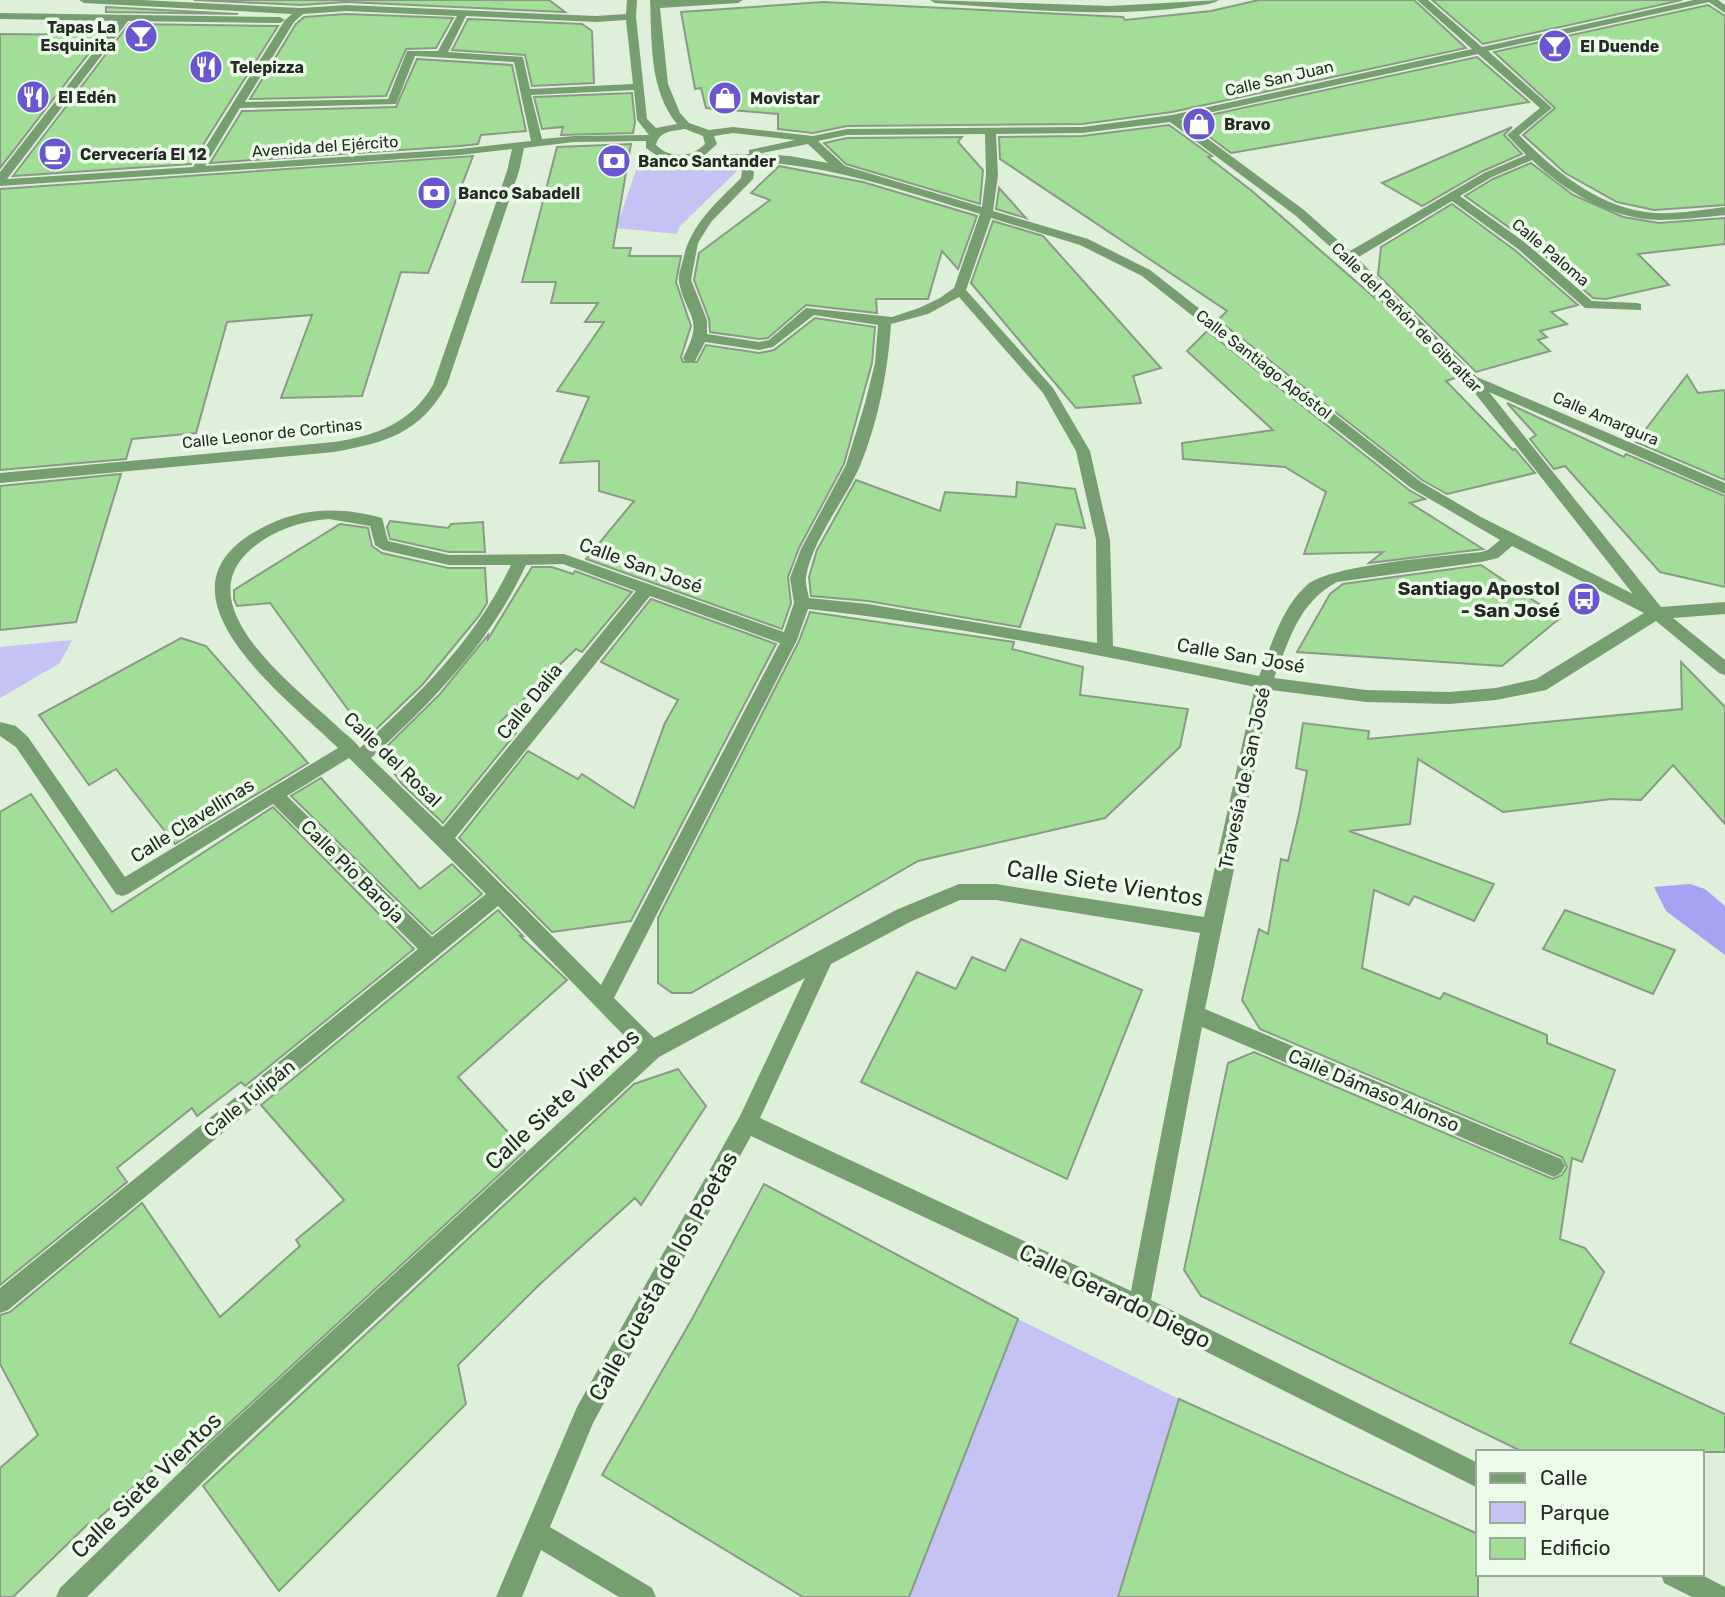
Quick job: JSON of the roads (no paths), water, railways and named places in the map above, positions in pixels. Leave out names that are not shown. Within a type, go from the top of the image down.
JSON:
[{"type":"street","points":[[84,0],[302,11],[346,8],[596,19],[631,17]]},
{"type":"street","points":[[196,171],[290,20],[302,11],[307,0]]},
{"type":"street","points":[[632,0],[631,17],[643,123],[654,136]]},
{"type":"street","points":[[693,156],[708,149],[711,144],[708,134],[684,126],[667,106],[656,32],[655,2],[738,0]]},
{"type":"street","points":[[935,0],[1078,9],[1149,9],[1214,0]]},
{"type":"street","points":[[1422,0],[1547,108],[1513,135],[1532,156],[1588,195],[1619,209],[1649,216],[1725,211]]},
{"type":"street","points":[[1710,0],[1725,10]]},
{"type":"street","name":"Calle San Juan","points":[[736,157],[809,138],[847,132],[990,133],[1082,130],[1172,118],[1480,48],[1710,0]]},
{"type":"street","points":[[441,54],[463,13]]},
{"type":"street","points":[[0,16],[290,20]]},
{"type":"street","points":[[0,181],[125,18]]},
{"type":"street","points":[[237,105],[392,102],[411,53],[519,59],[533,131],[538,143]]},
{"type":"street","points":[[526,92],[638,87]]},
{"type":"street","name":"Calle del Peñón de Gibraltar","points":[[1172,118],[1300,213],[1349,257],[1472,380],[1657,613],[1725,669]]},
{"type":"street","name":"Avenida del Ejército","points":[[0,181],[196,171],[460,152],[519,144],[654,136],[668,128],[684,126]]},
{"type":"street","name":"Calle San Juan","points":[[708,134],[733,130],[809,138]]},
{"type":"street","points":[[701,337],[760,346],[774,343],[811,311],[830,311],[885,321],[949,300],[960,290],[987,211],[992,175],[990,133]]},
{"type":"street","name":"Calle Santiago Apóstol","points":[[654,136],[650,146],[663,156],[693,156],[712,160],[736,157],[790,159],[846,170],[987,211],[1084,242],[1116,256],[1146,273],[1416,485],[1511,539],[1657,613]]},
{"type":"street","name":"Calle Santiago Apóstol","points":[[809,138],[824,155],[846,170]]},
{"type":"street","name":"Calle Leonor de Cortinas","points":[[0,478],[334,447],[369,441],[401,429],[429,408],[440,385],[513,171],[519,144]]},
{"type":"street","points":[[1349,257],[1488,175],[1532,156]]},
{"type":"street","points":[[690,358],[701,337],[702,320],[685,281],[687,261],[698,230],[747,179],[748,172],[736,157]]},
{"type":"street","name":"Calle Paloma","points":[[1453,197],[1522,246],[1589,304],[1637,307]]},
{"type":"street","points":[[960,290],[1048,391],[1083,451],[1103,540],[1105,651]]},
{"type":"street","points":[[603,1002],[789,640],[802,603],[798,578],[808,549],[853,465],[872,403],[882,363],[885,321]]},
{"type":"street","name":"Calle Amargura","points":[[1472,380],[1725,489]]},
{"type":"street","name":"Calle San José","points":[[326,513],[377,522],[377,535],[383,545],[449,560],[564,559],[789,640]]},
{"type":"street","name":"Calle del Rosal","points":[[326,513],[254,536],[224,569],[220,588],[227,615],[248,651],[444,838],[652,1050]]},
{"type":"street","name":"Travesía de San José","points":[[1139,1306],[1212,926],[1264,683],[1292,614],[1313,588],[1334,577],[1493,554],[1511,539]]},
{"type":"street","name":"Calle Clavellinas","points":[[0,729],[10,731],[22,742],[122,888],[274,794],[356,752],[445,677],[467,652],[507,594],[522,558]]},
{"type":"street","name":"Calle Dalia","points":[[444,838],[646,590]]},
{"type":"street","name":"Calle San José","points":[[802,603],[868,610],[1105,651],[1264,683],[1366,696],[1449,698],[1496,694],[1540,685],[1657,613]]},
{"type":"street","points":[[1657,613],[1725,608]]},
{"type":"street","name":"Calle Pío Baroja","points":[[274,794],[431,949]]},
{"type":"street","name":"Calle Siete Vientos","points":[[69,1597],[218,1451],[652,1050],[903,916],[958,892],[996,892],[1212,926]]},
{"type":"street","name":"Calle Tulipán","points":[[0,1302],[499,894]]},
{"type":"street","name":"Calle Cuesta de los Poetas","points":[[509,1597],[585,1415],[747,1123],[824,958]]},
{"type":"street","name":"Calle Dámaso Alonso","points":[[1195,1014],[1554,1166]]},
{"type":"street","name":"Calle Gerardo Diego","points":[[747,1123],[1139,1306],[1476,1475]]},
{"type":"street","points":[[535,1532],[643,1597]]},
{"type":"street","points":[[1677,1576],[1718,1597]]},
{"type":"place","name":"Tapas La Esquinita","points":[[141,36]]},
{"type":"place","name":"El Duende","points":[[1555,46]]},
{"type":"place","name":"Telepizza","points":[[206,67]]},
{"type":"place","name":"El Edén","points":[[33,97]]},
{"type":"place","name":"Movistar","points":[[725,98]]},
{"type":"place","name":"Bravo","points":[[1199,124]]},
{"type":"place","name":"Cervecería El 12","points":[[55,154]]},
{"type":"place","name":"Banco Santander","points":[[614,161]]},
{"type":"place","name":"Banco Sabadell","points":[[434,193]]},
{"type":"place","name":"Santiago Apostol - San José","points":[[1584,599]]}]
